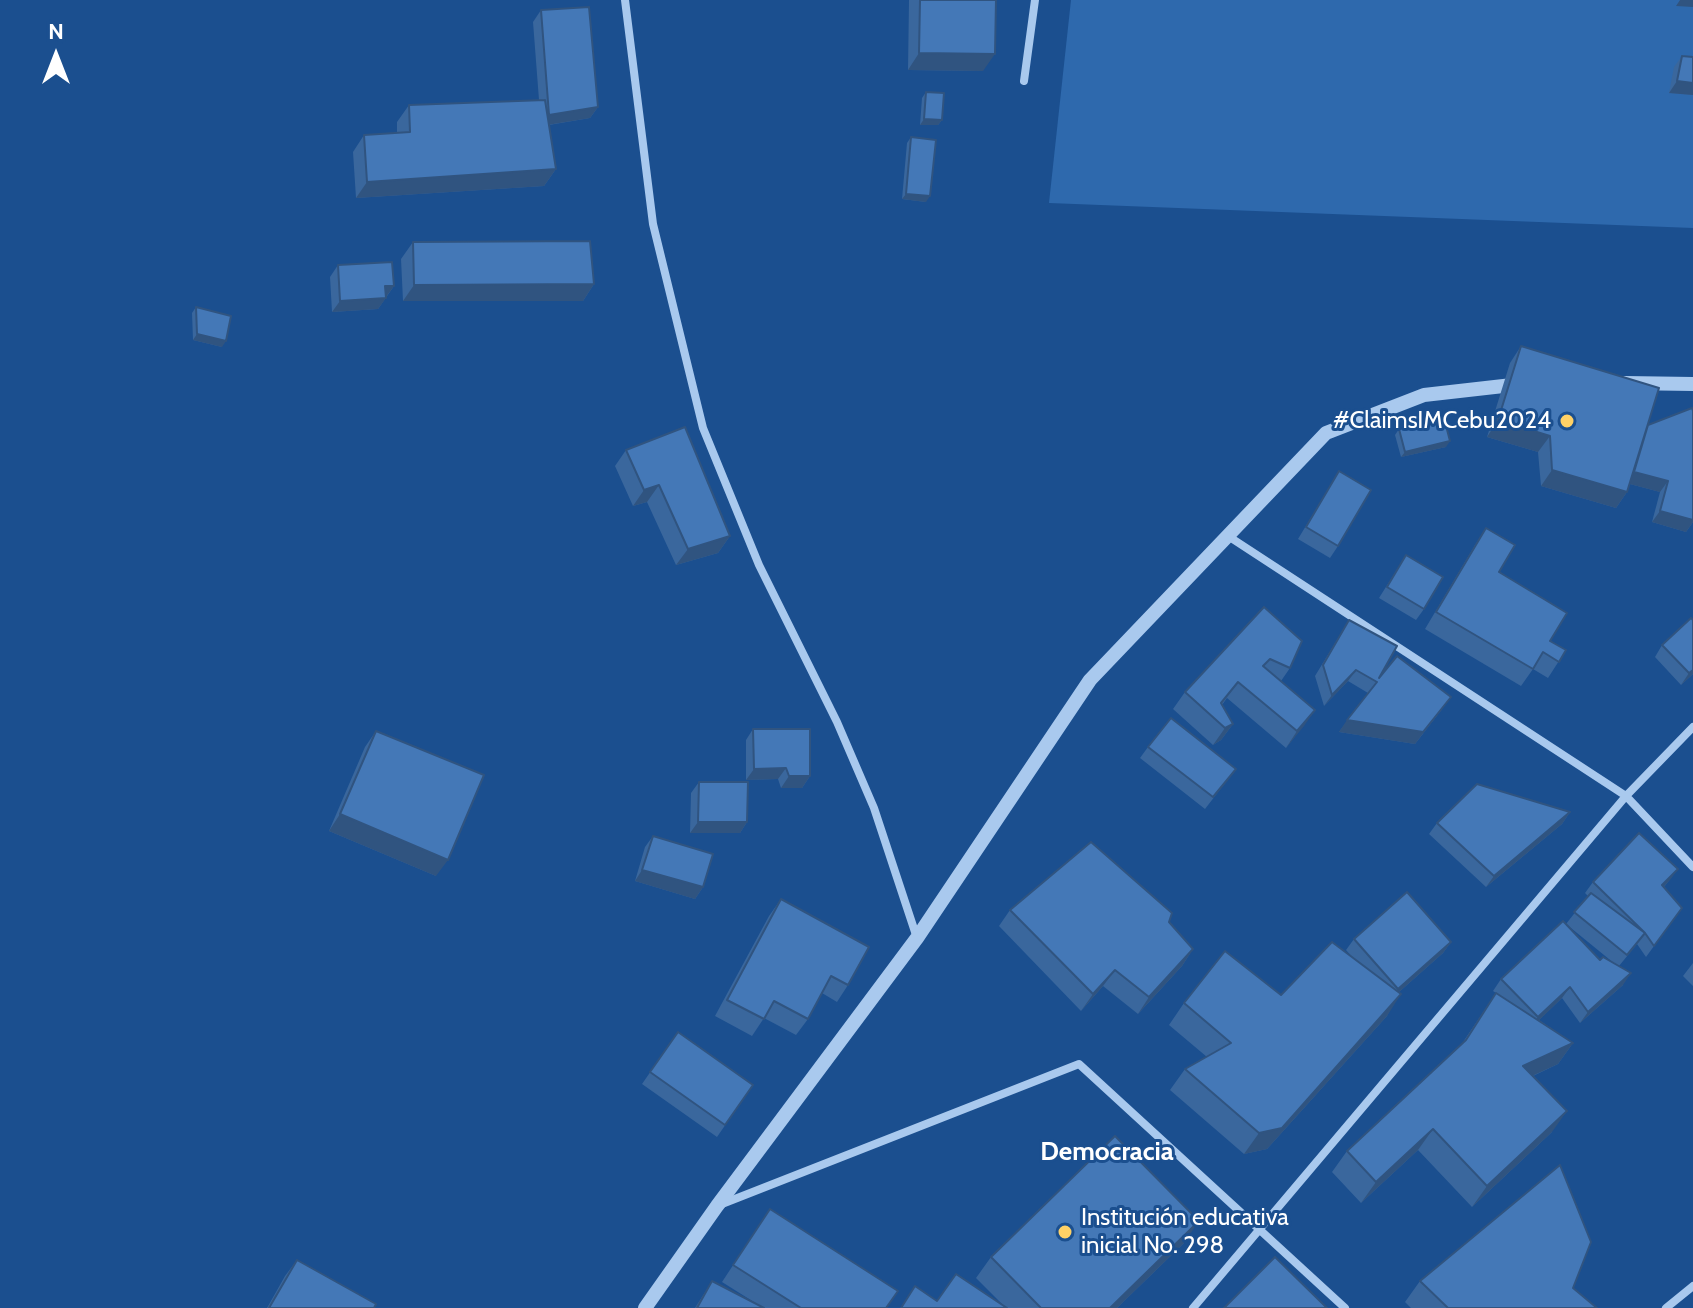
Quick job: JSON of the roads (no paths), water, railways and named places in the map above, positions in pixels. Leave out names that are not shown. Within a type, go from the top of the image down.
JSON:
[{"type":"street","points":[[625,0],[653,224],[703,428],[759,565],[837,722],[874,808],[917,938]]},
{"type":"street","points":[[1024,81],[1035,0]]},
{"type":"street","points":[[645,1308],[717,1206],[917,938],[1090,680],[1326,433],[1424,395],[1538,382]]},
{"type":"street","points":[[1615,383],[1693,384]]},
{"type":"street","points":[[1228,536],[1626,796],[1693,867]]},
{"type":"street","points":[[1193,1308],[1626,796],[1693,727]]},
{"type":"street","points":[[717,1206],[1079,1064],[1345,1308]]},
{"type":"street","points":[[1666,1308],[1693,1286]]},
{"type":"place","name":"#ClaimsIMCebu2024","points":[[1567,421]]},
{"type":"place","name":"Institución educativa inicial No. 298","points":[[1065,1232]]},
{"type":"district","name":"Democracia","points":[[1107,1152]]}]
